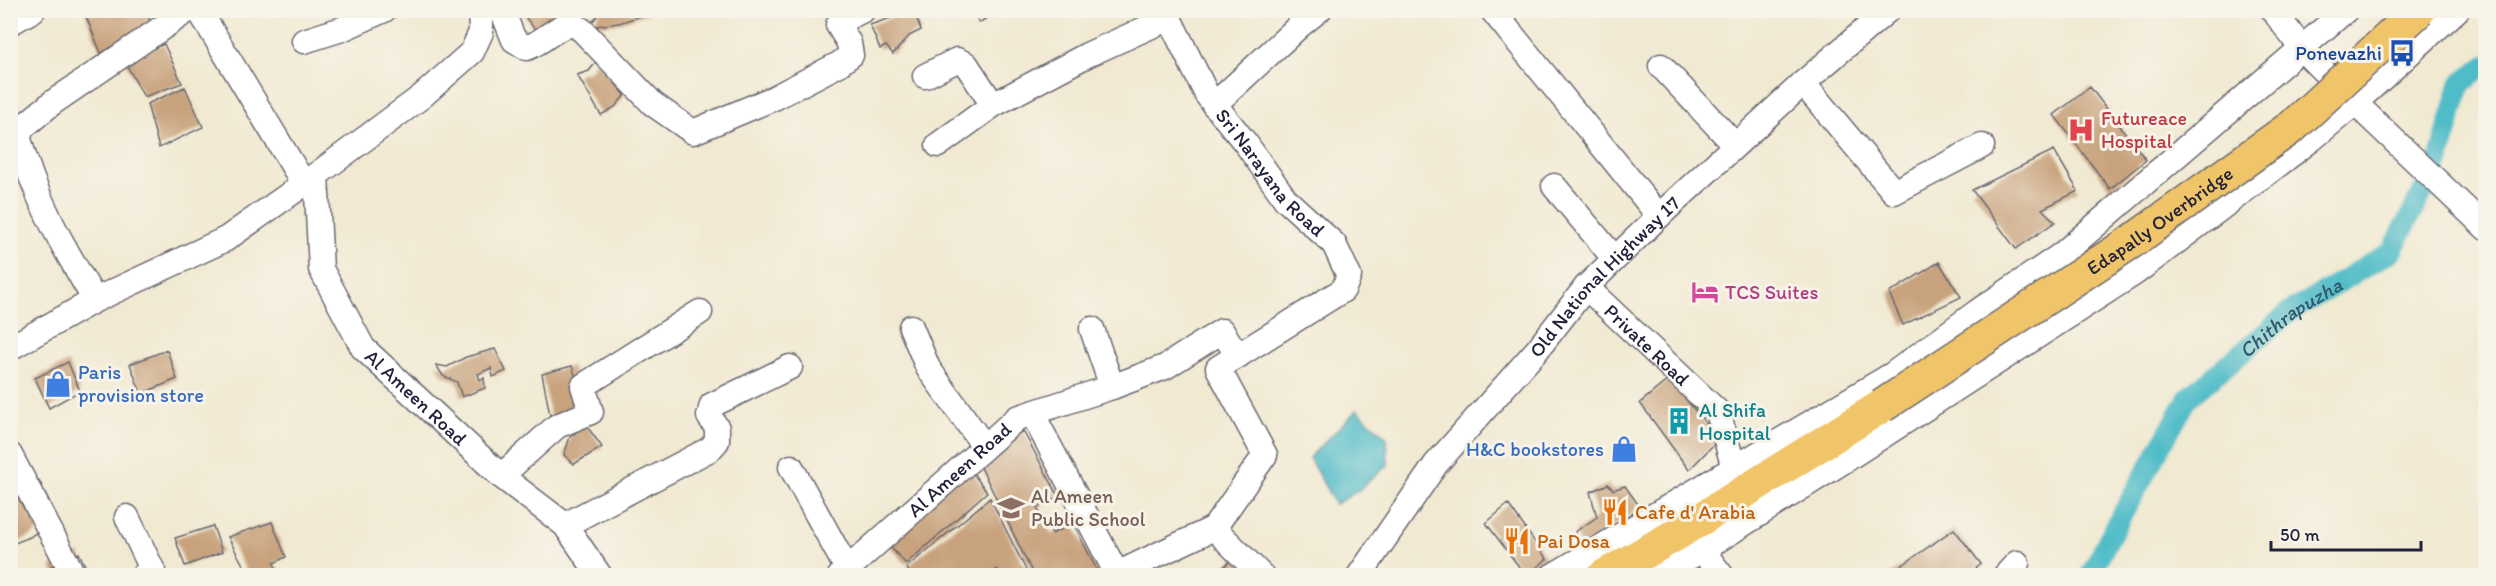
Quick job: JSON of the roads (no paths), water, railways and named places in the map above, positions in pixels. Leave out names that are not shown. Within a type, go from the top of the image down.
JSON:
[{"type":"highway","name":"Edapally Overbridge","points":[[1604,576],[1677,534],[1881,406],[2134,240],[2293,126],[2419,10]]},
{"type":"street","points":[[10,23],[33,10]]},
{"type":"street","points":[[95,300],[61,244],[26,168],[18,135],[23,127],[52,103],[188,10]]},
{"type":"street","points":[[199,10],[310,179]]},
{"type":"street","points":[[304,41],[342,29],[384,10]]},
{"type":"street","points":[[10,348],[95,300],[226,239],[310,179],[420,97],[472,52],[481,32],[480,10]]},
{"type":"street","points":[[502,10],[514,40],[527,48],[543,42],[562,26],[571,23],[590,38],[653,104],[693,132],[774,98],[839,64],[851,55],[849,43],[838,25],[863,10]]},
{"type":"street","points":[[1214,105],[1319,10]]},
{"type":"street","points":[[1492,10],[1659,216]]},
{"type":"street","name":"Old National Highway 17","points":[[1359,576],[1436,465],[1537,350],[1586,287],[1614,258],[1803,83],[1888,10]]},
{"type":"street","points":[[2273,10],[2302,49],[2355,104],[2486,228]]},
{"type":"street","points":[[1552,576],[1893,374],[1983,307],[2061,255],[2346,10]]},
{"type":"street","points":[[1656,576],[1702,550],[2135,273],[2210,218],[2355,104],[2457,10]]},
{"type":"street","points":[[938,145],[993,105],[1167,14]]},
{"type":"street","name":"Sri Narayana Road","points":[[1167,14],[1207,95],[1286,200],[1334,244],[1349,276],[1343,290],[1218,368],[1264,455],[1214,528]]},
{"type":"street","points":[[925,76],[957,60],[966,64],[993,105]]},
{"type":"street","points":[[1661,66],[1736,145]]},
{"type":"street","points":[[1803,83],[1894,192],[1982,146]]},
{"type":"street","name":"Al Ameen Road","points":[[310,179],[321,269],[363,348],[501,476],[565,525],[600,576]]},
{"type":"street","points":[[1554,186],[1614,258]]},
{"type":"street","name":"Private Road","points":[[1586,287],[1718,412],[1734,468]]},
{"type":"street","points":[[501,476],[557,426],[591,412],[582,386],[700,312]]},
{"type":"street","points":[[910,327],[928,368],[984,446]]},
{"type":"street","points":[[1092,329],[1113,387]]},
{"type":"street","points":[[1032,413],[1113,387],[1165,367],[1222,331],[1238,356]]},
{"type":"street","points":[[565,525],[710,449],[717,441],[717,428],[709,416],[712,405],[790,367]]},
{"type":"street","name":"Al Ameen Road","points":[[844,572],[1017,418],[1032,413],[1118,574],[1214,528]]},
{"type":"street","points":[[10,455],[74,576]]},
{"type":"street","points":[[791,467],[844,572]]},
{"type":"street","points":[[127,517],[153,571],[143,576]]},
{"type":"street","points":[[1214,528],[1262,576]]},
{"type":"street","points":[[1702,550],[1722,576]]},
{"type":"water","points":[[1357,410],[1387,438],[1388,465],[1355,493],[1335,504],[1309,458]]},
{"type":"waterway","name":"Chithrapuzha","points":[[2090,576],[2188,398],[2290,312],[2392,251],[2438,163],[2461,83],[2486,65]]},
{"type":"place","name":"Ponevazhi","points":[[2402,53]]},
{"type":"place","name":"Futureace Hospital","points":[[2081,130]]},
{"type":"place","name":"TCS Suites","points":[[1705,292]]},
{"type":"place","name":"Paris provision store","points":[[58,384]]},
{"type":"place","name":"Al Shifa Hospital","points":[[1679,421]]},
{"type":"place","name":"H&C bookstores","points":[[1624,449]]},
{"type":"place","name":"Al Ameen Public School","points":[[1011,508]]},
{"type":"place","name":"Cafe d' Arabia","points":[[1615,512]]},
{"type":"place","name":"Pai Dosa","points":[[1517,541]]}]
